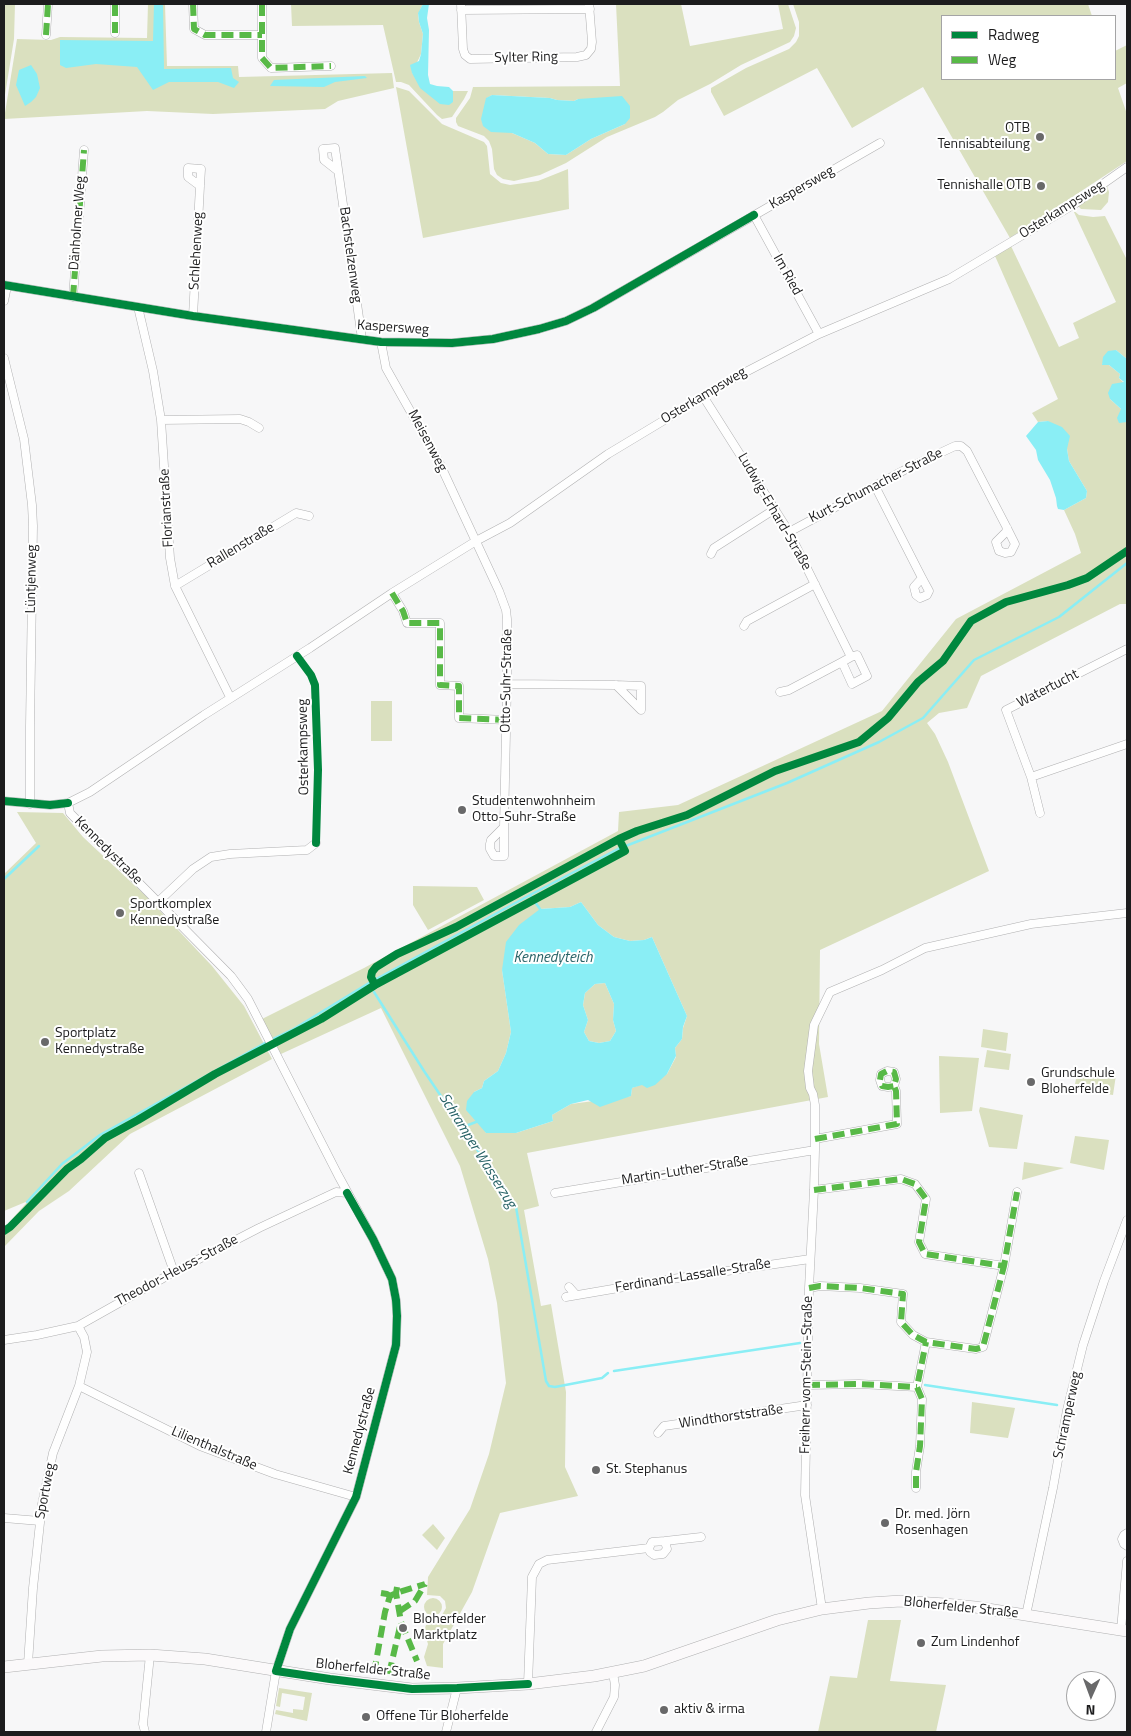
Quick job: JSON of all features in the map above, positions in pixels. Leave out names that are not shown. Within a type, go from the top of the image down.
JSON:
[{"type":"street","points":[[46,35],[48,4]]},
{"type":"street","points":[[115,4],[115,33]]},
{"type":"street","points":[[193,4],[194,29],[205,35],[262,35]]},
{"type":"street","points":[[262,4],[262,58],[271,68],[330,66]]},
{"type":"street","name":"Sylter Ring","points":[[589,6],[592,42],[591,49],[586,55],[577,58],[470,59],[465,55],[461,7],[589,6]]},
{"type":"street","name":"Kaspersweg","points":[[5,286],[193,316],[381,342],[452,343],[493,339],[532,331],[566,320],[593,308],[880,142]]},
{"type":"street","name":"Dänholmer Weg","points":[[73,297],[84,150]]},
{"type":"street","name":"Osterkampsweg","points":[[4,800],[50,805],[68,803],[90,792],[230,697],[310,648],[392,593],[476,541],[510,523],[608,454],[704,396],[760,363],[819,334],[950,279],[1073,205],[1127,168]]},
{"type":"street","name":"Bachstelzenweg","points":[[338,170],[362,339]]},
{"type":"street","name":"Schlehenweg","points":[[193,316],[200,186]]},
{"type":"street","name":"Im Ried","points":[[754,216],[819,334]]},
{"type":"street","points":[[4,301],[5,286]]},
{"type":"street","name":"Florianstraße","points":[[138,307],[153,371],[161,420],[170,558],[175,586],[230,697]]},
{"type":"street","name":"Meisenweg","points":[[381,342],[386,368],[439,462],[476,541]]},
{"type":"street","name":"Lüntjenweg","points":[[4,358],[26,447],[33,519],[30,804]]},
{"type":"street","name":"Ludwig-Erhard-Straße","points":[[704,396],[776,509],[851,657],[857,654],[867,676],[852,684],[842,662]]},
{"type":"street","points":[[161,420],[240,419],[259,428]]},
{"type":"street","name":"Kurt-Schumacher-Straße","points":[[789,532],[955,446],[961,446],[967,451],[1007,528]]},
{"type":"street","points":[[875,486],[922,578]]},
{"type":"street","points":[[711,554],[714,548],[776,509]]},
{"type":"street","name":"Rallenstraße","points":[[175,586],[296,514],[309,516]]},
{"type":"street","name":"Otto-Suhr-Straße","points":[[476,541],[499,591],[506,610],[507,619],[504,827]]},
{"type":"street","points":[[744,626],[747,621],[815,584]]},
{"type":"street","points":[[392,593],[403,611],[407,623],[440,623],[440,685],[459,686],[459,718],[506,720]]},
{"type":"street","name":"Watertucht","points":[[1040,813],[1031,777],[1006,710],[1127,649]]},
{"type":"street","points":[[780,692],[789,690],[851,657]]},
{"type":"street","points":[[507,684],[616,685]]},
{"type":"street","points":[[1031,777],[1127,744]]},
{"type":"street","name":"Kennedystraße","points":[[68,803],[70,813],[231,976],[248,999],[392,1279],[398,1316],[396,1346],[356,1497],[290,1629],[276,1671],[266,1732]]},
{"type":"street","points":[[158,902],[193,869],[210,857],[308,850],[316,844]]},
{"type":"street","name":"Freiherr-vom-Stein-Straße","points":[[822,1609],[805,1495],[809,1288],[815,1150],[815,1106],[808,1071],[814,1025],[830,992],[882,970],[925,948],[1031,924],[1127,913]]},
{"type":"street","points":[[815,1139],[897,1124],[896,1091],[894,1086]]},
{"type":"street","name":"Martin-Luther-Straße","points":[[555,1192],[815,1150]]},
{"type":"street","points":[[139,1173],[174,1272]]},
{"type":"street","points":[[814,1190],[901,1179],[915,1184],[926,1199],[919,1242],[925,1254],[1004,1266]]},
{"type":"street","name":"Theodor-Heuss-Straße","points":[[4,1340],[78,1326],[174,1272],[311,1203],[336,1192],[347,1193]]},
{"type":"street","points":[[809,1288],[820,1286],[860,1288],[903,1294],[901,1322],[913,1335],[926,1342],[976,1349],[983,1347],[1004,1266],[1016,1192]]},
{"type":"street","name":"Schramperweg","points":[[1026,1615],[1069,1403],[1083,1345],[1127,1220]]},
{"type":"street","name":"Ferdinand-Lassalle-Straße","points":[[566,1297],[665,1280],[810,1259]]},
{"type":"street","points":[[569,1287],[576,1295]]},
{"type":"street","name":"Sportweg","points":[[28,1664],[40,1520],[53,1453],[79,1386],[87,1352],[84,1337],[78,1326]]},
{"type":"street","points":[[916,1488],[922,1399],[917,1387],[926,1342]]},
{"type":"street","points":[[808,1385],[859,1384],[917,1387]]},
{"type":"street","name":"Lilienthalstraße","points":[[79,1386],[200,1446],[275,1474],[356,1497]]},
{"type":"street","name":"Windthorststraße","points":[[658,1433],[664,1426],[807,1405]]},
{"type":"street","points":[[4,1518],[40,1520]]},
{"type":"street","points":[[1127,1533],[1122,1539],[1127,1546]]},
{"type":"street","points":[[649,1548],[652,1542],[701,1537]]},
{"type":"street","points":[[649,1548],[650,1552],[654,1555],[663,1554],[667,1550],[665,1541]]},
{"type":"street","points":[[528,1684],[532,1577],[539,1564],[547,1560],[649,1548]]},
{"type":"street","name":"Bloherfelder Straße","points":[[4,1667],[102,1656],[150,1655],[188,1657],[412,1689],[528,1684],[613,1673],[644,1666],[777,1620],[822,1609],[868,1603],[905,1601],[950,1604],[1124,1630],[1127,1560]]},
{"type":"street","points":[[145,1732],[143,1724],[150,1655]]},
{"type":"street","points":[[596,1732],[614,1698],[615,1685],[613,1673]]},
{"type":"street","points":[[446,1732],[457,1688]]},
{"type":"green space","points":[[4,4],[15,4],[14,39],[4,101]]},
{"type":"green space","points":[[148,4],[165,4],[167,66],[238,66],[239,77],[392,73],[394,88],[338,101],[325,109],[213,114],[147,111],[4,119],[17,39],[51,40],[60,37],[147,38]]},
{"type":"green space","points":[[291,4],[423,4],[418,14],[423,34],[421,54],[412,73],[453,102],[453,91],[468,91],[464,99],[452,117],[442,119],[409,85],[396,82],[383,25],[292,26]]},
{"type":"green space","points":[[616,4],[681,4],[690,46],[783,29],[778,4],[788,4],[796,28],[790,42],[741,65],[710,84],[678,100],[655,117],[607,137],[566,163],[540,175],[514,181],[503,179],[497,175],[494,169],[492,149],[489,141],[484,136],[458,126],[456,122],[456,118],[470,98],[473,87],[620,86]],"holes":[[[492,95],[574,101],[578,99],[625,124],[591,139],[566,155],[548,154],[535,143],[512,133],[487,98]]]},
{"type":"green space","points":[[793,4],[1088,4],[1092,15],[941,15],[941,80],[1116,80],[1116,50],[1127,45],[1127,83],[1118,88],[1127,114],[1127,161],[1010,238],[923,87],[852,128],[817,68],[724,116],[711,92],[711,88],[746,68],[789,49],[799,36],[799,22]]},
{"type":"green space","points":[[396,87],[409,91],[442,124],[484,142],[487,146],[490,174],[501,183],[510,185],[538,181],[568,169],[569,209],[423,238]]},
{"type":"green space","points":[[1107,186],[1109,192],[1108,202],[1101,210],[1081,209],[1077,205]]},
{"type":"green space","points":[[1073,210],[1079,215],[1105,216],[1127,260],[1127,359],[1116,350],[1102,364],[1109,365],[1120,374],[1119,378],[1124,383],[1110,399],[1122,410],[1127,422],[1127,604],[1120,604],[981,676],[967,708],[939,713],[927,723],[935,734],[948,762],[989,871],[820,950],[819,1044],[828,1097],[527,1153],[539,1206],[524,1210],[541,1306],[551,1304],[566,1392],[565,1467],[578,1496],[500,1513],[472,1592],[443,1644],[443,1668],[427,1666],[424,1657],[428,1644],[424,1631],[430,1620],[442,1615],[446,1608],[445,1601],[440,1596],[427,1595],[428,1577],[470,1509],[489,1454],[506,1383],[497,1303],[488,1259],[460,1166],[381,1008],[281,1054],[262,1019],[364,968],[618,831],[619,812],[678,805],[882,711],[956,619],[1081,553],[1064,510],[1086,498],[1087,491],[1069,461],[1067,449],[1048,421],[1038,422],[1032,413],[1058,399],[995,256],[1011,246],[1059,347],[1079,338],[1073,323],[1116,302]],"holes":[[[581,902],[598,925],[614,937],[630,941],[644,940],[652,937],[687,1016],[682,1039],[675,1048],[676,1057],[667,1074],[632,1088],[631,1096],[571,1104],[552,1115],[553,1121],[516,1133],[486,1133],[474,1092],[482,1088],[484,1081],[498,1071],[506,1053],[511,1032],[502,970],[540,909],[570,907]]]},
{"type":"green space","points":[[371,701],[392,701],[392,741],[371,741]]},
{"type":"green space","points":[[17,812],[63,813],[83,837],[146,896],[212,966],[244,1006],[272,1059],[130,1134],[69,1191],[39,1211],[4,1247],[4,1226],[28,1201],[4,1211],[4,874],[36,843]]},
{"type":"green space","points":[[413,886],[477,887],[484,900],[428,930],[413,905]]},
{"type":"green space","points":[[605,983],[614,1004],[613,1020],[616,1031],[610,1041],[599,1043],[589,1041],[584,1032],[588,1020],[583,1005],[585,993],[595,984]]},
{"type":"green space","points":[[983,1029],[1008,1033],[1006,1051],[981,1047]]},
{"type":"green space","points":[[987,1050],[1011,1054],[1009,1070],[984,1067]]},
{"type":"green space","points":[[939,1056],[979,1058],[972,1111],[940,1113]]},
{"type":"green space","points":[[1078,1069],[1116,1075],[1113,1095],[1074,1089]]},
{"type":"green space","points":[[980,1107],[1023,1115],[1017,1149],[989,1147],[979,1111]]},
{"type":"green space","points":[[1075,1136],[1109,1140],[1104,1170],[1070,1163]]},
{"type":"green space","points":[[1024,1162],[1064,1168],[1022,1180]]},
{"type":"green space","points":[[972,1402],[1015,1408],[1008,1438],[970,1433]]},
{"type":"green space","points":[[433,1524],[445,1538],[437,1550],[422,1535]]},
{"type":"green space","points":[[429,1598],[437,1598],[442,1603],[440,1614],[429,1616],[424,1611],[424,1603]]},
{"type":"green space","points":[[868,1620],[901,1620],[890,1681],[946,1685],[936,1732],[818,1732],[830,1676],[857,1678]]},
{"type":"green space","points":[[279,1688],[312,1693],[307,1721],[275,1714],[276,1710],[293,1713],[293,1709],[303,1710],[305,1697],[282,1693],[280,1707],[276,1706]]},
{"type":"water","points":[[154,4],[163,4],[164,69],[231,68],[233,78],[239,82],[234,88],[218,82],[169,82],[153,90],[137,67],[96,64],[66,68],[60,65],[60,40],[153,41]]},
{"type":"water","points":[[423,4],[429,4],[427,18],[429,30],[428,75],[430,84],[449,87],[453,91],[453,102],[449,105],[440,104],[420,88],[412,73],[410,65],[419,61],[421,54],[423,34],[418,13]]},
{"type":"water","points":[[31,65],[37,74],[40,88],[36,97],[25,106],[16,85],[19,70]]},
{"type":"water","points":[[365,76],[367,78],[335,82],[324,87],[270,86],[274,80]]},
{"type":"water","points":[[492,95],[574,101],[578,99],[622,96],[630,106],[630,118],[625,124],[591,139],[566,155],[548,154],[535,143],[512,133],[491,132],[483,126],[481,119],[486,98]]},
{"type":"water","points":[[1116,350],[1127,359],[1127,422],[1119,423],[1117,418],[1121,409],[1110,399],[1108,393],[1112,384],[1124,382],[1119,378],[1120,374],[1109,365],[1102,365],[1103,357],[1108,351]]},
{"type":"water","points":[[1048,421],[1062,427],[1070,436],[1067,449],[1069,461],[1087,491],[1086,498],[1064,510],[1058,509],[1050,480],[1038,460],[1036,450],[1026,436],[1038,422]]},
{"type":"water","name":"Kennedyteich","points":[[581,902],[598,925],[614,937],[630,941],[644,940],[652,937],[687,1016],[683,1027],[682,1039],[675,1048],[676,1056],[667,1074],[655,1085],[647,1088],[642,1085],[632,1088],[631,1096],[600,1107],[588,1100],[571,1104],[552,1115],[553,1121],[516,1133],[486,1133],[466,1110],[467,1101],[474,1092],[482,1088],[484,1081],[498,1071],[506,1053],[511,1032],[502,970],[506,942],[519,925],[540,909],[570,907]],"holes":[[[605,983],[614,1004],[613,1020],[616,1031],[610,1041],[599,1043],[589,1041],[584,1032],[588,1020],[583,1005],[585,993],[595,984]]]},
{"type":"waterway","points":[[27,1202],[62,1164],[100,1135],[265,1043],[292,1030],[369,983],[530,895],[618,849],[787,783],[879,742],[923,718],[974,660],[1059,617],[1127,563]]},
{"type":"waterway","points":[[4,879],[39,846]]},
{"type":"waterway","points":[[530,895],[540,909]]},
{"type":"waterway","name":"Schramper Wasserzug","points":[[374,992],[424,1071],[516,1207],[546,1381],[549,1386],[555,1387],[602,1378],[608,1373]]},
{"type":"waterway","points":[[463,1127],[476,1122]]},
{"type":"waterway","name":"Schramper Wasserzug","points":[[614,1371],[800,1343]]},
{"type":"waterway","points":[[925,1385],[1057,1405]]},
{"type":"marked path","points":[[46,35],[48,4]]},
{"type":"marked path","points":[[115,4],[115,33]]},
{"type":"marked path","points":[[193,4],[194,29],[205,35],[262,35]]},
{"type":"marked path","points":[[262,4],[262,58],[271,68],[331,66]]},
{"type":"marked path","points":[[73,297],[84,150]]},
{"type":"marked path","points":[[392,593],[403,611],[407,623],[440,623],[440,685],[459,686],[459,718],[507,720]]},
{"type":"marked path","points":[[815,1139],[897,1124],[896,1091],[894,1086],[896,1079],[894,1072],[887,1071],[881,1074],[882,1086],[894,1086]]},
{"type":"marked path","points":[[814,1190],[901,1179],[915,1184],[926,1199],[919,1242],[925,1254],[1004,1266],[1017,1192]]},
{"type":"marked path","points":[[809,1288],[820,1286],[860,1288],[903,1294],[901,1322],[913,1335],[926,1342],[976,1349],[983,1347],[1004,1266]]},
{"type":"marked path","points":[[916,1488],[922,1399],[917,1387],[926,1342]]},
{"type":"marked path","points":[[808,1385],[859,1384],[917,1387]]},
{"type":"marked path","points":[[400,1611],[415,1601],[425,1584]]},
{"type":"marked path","points":[[374,1673],[385,1612],[390,1596],[425,1584]]},
{"type":"marked path","points":[[397,1587],[396,1593],[401,1622],[417,1661]]},
{"type":"marked path","points":[[381,1593],[390,1596]]},
{"type":"marked path","points":[[389,1674],[401,1622]]},
{"type":"cycle path","points":[[4,285],[193,316],[381,342],[452,343],[493,339],[566,321],[593,308],[754,215]]},
{"type":"cycle path","points":[[375,985],[371,977],[372,972],[376,967],[397,954],[456,927],[619,839],[637,831],[687,815],[775,771],[859,742],[888,718],[918,682],[943,661],[971,621],[1006,602],[1087,578],[1127,551]]},
{"type":"cycle path","points":[[297,656],[311,675],[315,685],[318,770],[316,843]]},
{"type":"cycle path","points":[[4,801],[50,805],[68,803]]},
{"type":"cycle path","points":[[4,1231],[67,1169],[105,1138],[215,1074],[321,1019],[375,985],[625,851],[619,839]]},
{"type":"cycle path","points":[[347,1193],[373,1239],[392,1279],[397,1316],[396,1345],[356,1497],[290,1629],[276,1671],[412,1689],[528,1684]]},
{"type":"place","name":"OTB Tennisabteilung","points":[[1040,137]]},
{"type":"place","name":"Tennishalle OTB","points":[[1041,186]]},
{"type":"place","name":"Studentenwohnheim Otto-Suhr-Straße","points":[[462,810]]},
{"type":"place","name":"Sportkomplex Kennedystraße","points":[[120,913]]},
{"type":"place","name":"Sportplatz Kennedystraße","points":[[45,1042]]},
{"type":"place","name":"Grundschule Bloherfelde","points":[[1031,1082]]},
{"type":"place","name":"St. Stephanus","points":[[596,1470]]},
{"type":"place","name":"Dr. med. Jörn Rosenhagen","points":[[885,1523]]},
{"type":"place","name":"Bloherfelder Marktplatz","points":[[403,1628]]},
{"type":"place","name":"Zum Lindenhof","points":[[921,1643]]},
{"type":"place","name":"aktiv & irma","points":[[664,1710]]},
{"type":"place","name":"Offene Tür Bloherfelde","points":[[366,1717]]}]
